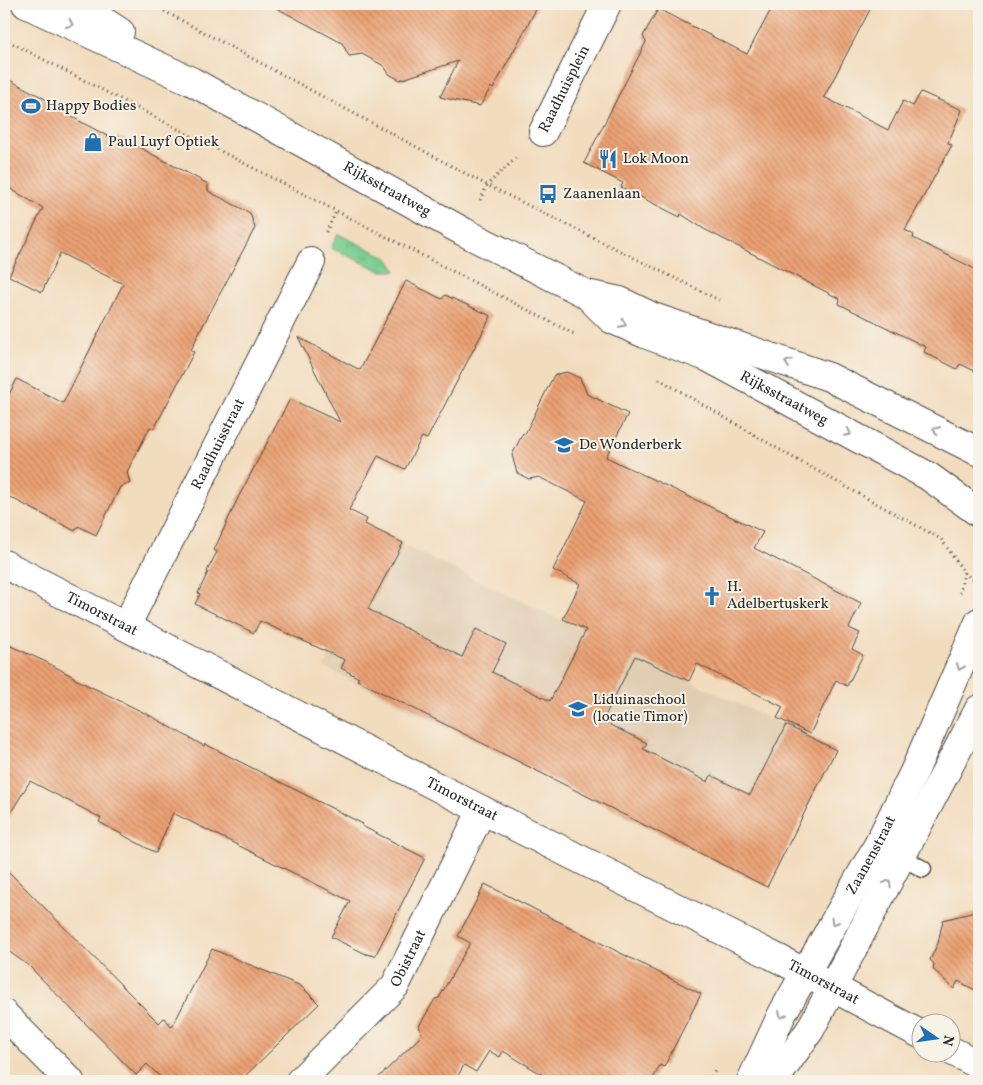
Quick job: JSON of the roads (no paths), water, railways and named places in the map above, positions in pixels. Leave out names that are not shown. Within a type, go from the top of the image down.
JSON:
[{"type":"street","name":"Rijksstraatweg","points":[[26,4],[191,81],[464,232],[586,294],[620,301],[653,317],[829,377],[979,452]]},
{"type":"street","name":"Rijksstraatweg","points":[[77,4],[191,81]]},
{"type":"street","name":"Raadhuisplein","points":[[543,132],[607,4]]},
{"type":"street","name":"Raadhuisstraat","points":[[126,626],[311,262]]},
{"type":"street","name":"Rijksstraatweg","points":[[586,294],[611,319],[707,358],[928,476],[979,513]]},
{"type":"street","name":"Timorstraat","points":[[4,564],[482,810],[804,972],[910,1029]]},
{"type":"street","name":"Zaanenstraat","points":[[751,1081],[804,972],[901,857],[914,772],[979,622]]},
{"type":"street","name":"Zaanenstraat","points":[[774,1081],[810,1030],[979,709]]},
{"type":"street","name":"Obistraat","points":[[300,1081],[394,986],[482,810]]},
{"type":"street","points":[[4,1014],[70,1081]]},
{"type":"street","points":[[960,1056],[979,1066]]},
{"type":"place","name":"Happy Bodies","points":[[31,106]]},
{"type":"place","name":"Paul Luyf Optiek","points":[[93,142]]},
{"type":"place","name":"Lok Moon","points":[[608,159]]},
{"type":"place","name":"Zaanenlaan","points":[[548,194]]},
{"type":"place","name":"De Wonderberk","points":[[564,445]]},
{"type":"place","name":"H. Adelbertuskerk","points":[[712,596]]},
{"type":"place","name":"Liduinaschool (locatie Timor)","points":[[578,709]]}]
